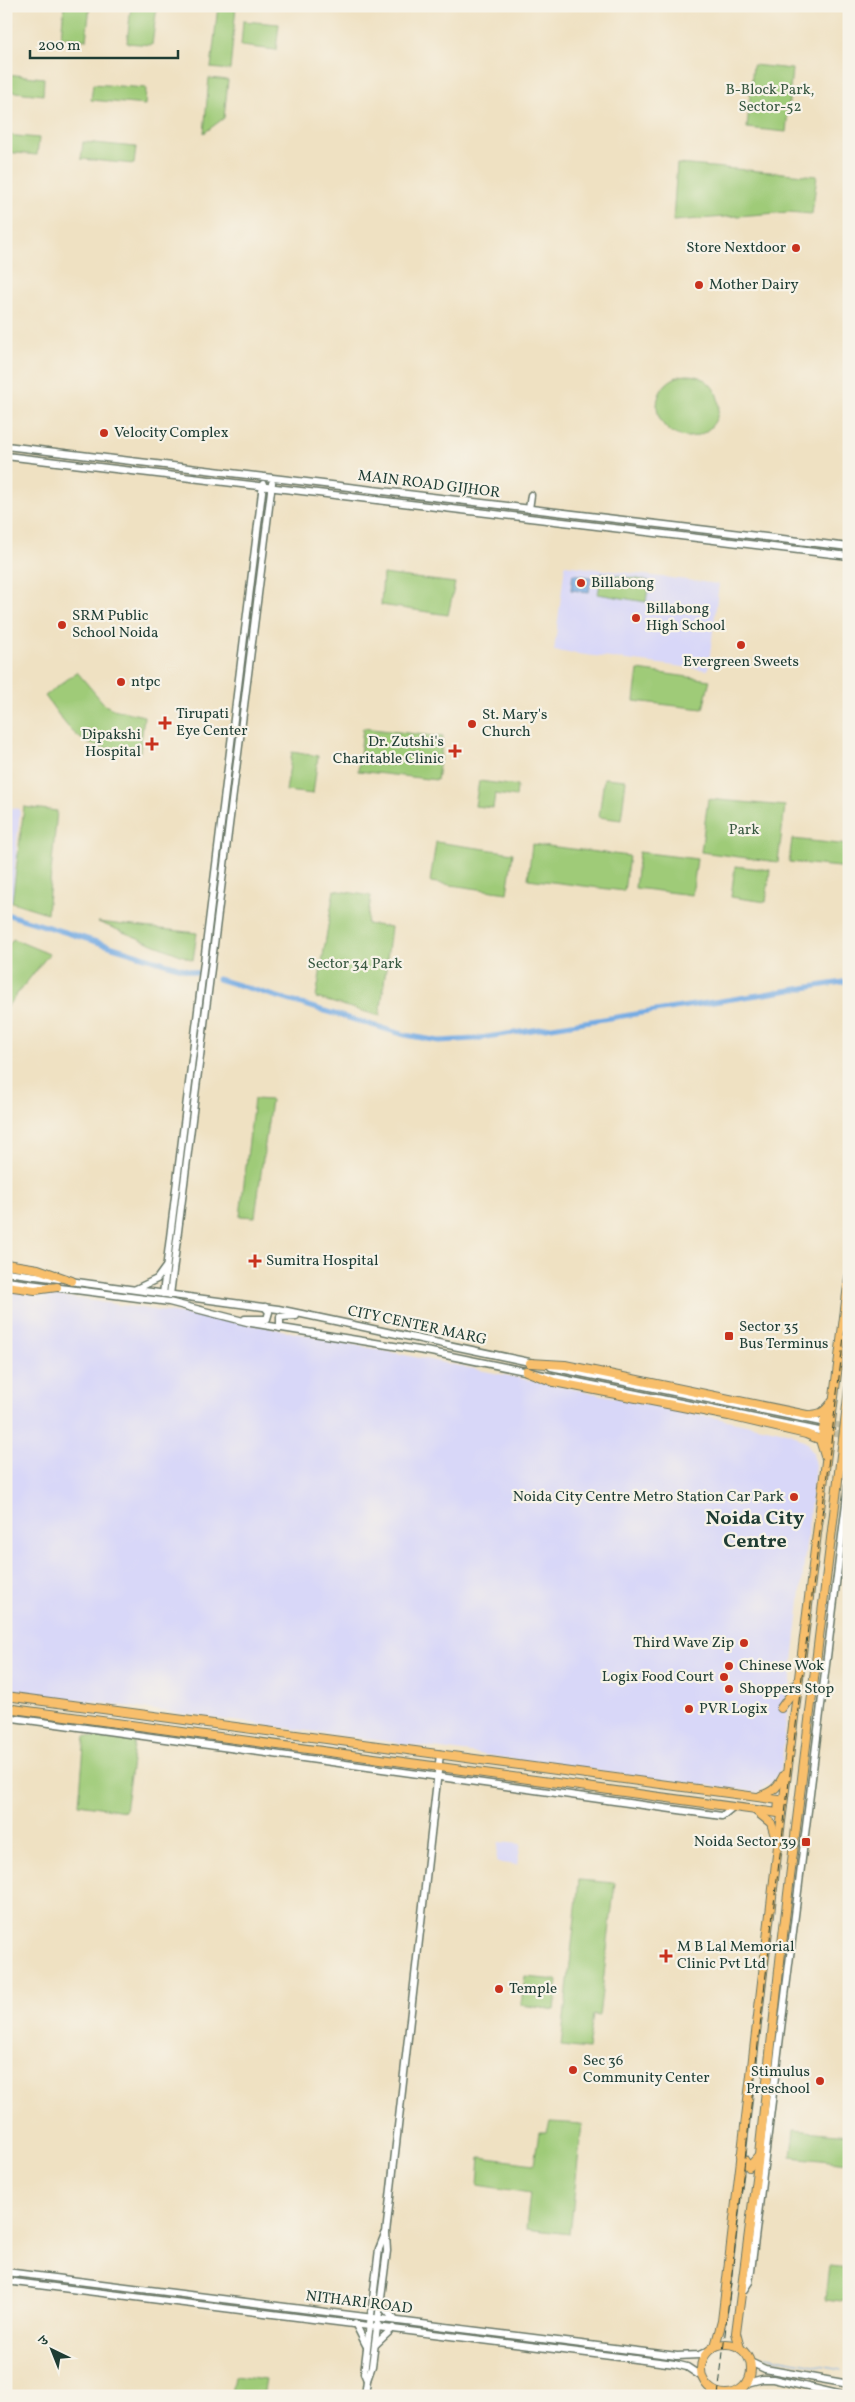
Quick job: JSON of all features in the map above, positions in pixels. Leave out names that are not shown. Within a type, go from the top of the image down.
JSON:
[{"type":"main road","points":[[6,1264],[38,1269],[72,1281]]},
{"type":"main road","points":[[849,1277],[825,1456],[722,2321],[712,2348],[700,2368],[702,2377],[712,2393],[733,2395],[747,2383],[750,2376],[750,2362],[740,2348],[736,2333],[759,2156],[781,1952],[849,1389]]},
{"type":"main road","points":[[6,1286],[36,1290],[57,1287]]},
{"type":"main road","points":[[530,1363],[565,1365],[806,1415],[816,1415],[826,1411]]},
{"type":"main road","points":[[526,1371],[554,1382],[729,1416],[806,1434],[821,1440]]},
{"type":"main road","points":[[825,1456],[821,1440],[826,1411],[833,1401]]},
{"type":"main road","points":[[839,1470],[849,1454]]},
{"type":"main road","points":[[781,1708],[791,1694],[796,1664],[802,1653]]},
{"type":"main road","points":[[6,1696],[779,1800],[778,1813],[6,1708]]},
{"type":"main road","points":[[756,1797],[771,1793],[779,1785],[788,1766]]},
{"type":"main road","points":[[754,1810],[771,1823],[778,1846]]},
{"type":"main road","points":[[741,2155],[749,2167],[759,2156]]},
{"type":"main road","points":[[712,2348],[732,2344],[740,2348]]},
{"type":"street","name":"MAIN ROAD GIJHOR","points":[[6,446],[273,480],[849,547]]},
{"type":"street","name":"MAIN ROAD GIJHOR","points":[[6,456],[849,556]]},
{"type":"street","points":[[162,1294],[264,478]]},
{"type":"street","points":[[170,1295],[273,480]]},
{"type":"street","points":[[529,509],[531,495]]},
{"type":"street","points":[[135,1290],[157,1279],[166,1266]]},
{"type":"street","name":"CITY CENTER MARG","points":[[6,1272],[265,1307],[821,1422]]},
{"type":"street","name":"CITY CENTER MARG","points":[[6,1281],[170,1302],[280,1328],[431,1352],[819,1431]]},
{"type":"street","points":[[242,1320],[267,1319],[269,1312],[265,1307]]},
{"type":"street","points":[[280,1328],[278,1321],[281,1316],[305,1315]]},
{"type":"street","points":[[741,2294],[749,2282],[751,2271],[849,1479]]},
{"type":"street","points":[[6,1717],[722,1816],[733,1807]]},
{"type":"street","points":[[365,2396],[367,2380],[371,2373],[387,2251],[386,2233],[440,1754]]},
{"type":"street","points":[[367,2380],[364,2373],[366,2346],[379,2249],[386,2233]]},
{"type":"street","name":"NITHARI ROAD","points":[[6,2272],[677,2356],[700,2355],[712,2348]]},
{"type":"street","name":"NITHARI ROAD","points":[[6,2281],[675,2364],[687,2367],[702,2377]]},
{"type":"street","points":[[356,2315],[372,2303]]},
{"type":"street","points":[[380,2303],[394,2320]]},
{"type":"street","points":[[355,2323],[366,2346]]},
{"type":"street","points":[[375,2346],[393,2328]]},
{"type":"street","points":[[750,2362],[765,2369],[849,2384]]},
{"type":"street","points":[[747,2383],[762,2379],[773,2380],[847,2396]]},
{"type":"shaded area","name":"Billabong High School","points":[[565,565],[719,584],[708,670],[554,651]]},
{"type":"shaded area","points":[[6,807],[20,809],[12,902],[6,900]]},
{"type":"shaded area","points":[[6,1288],[261,1326],[791,1433],[807,1443],[813,1453],[815,1466],[781,1769],[772,1782],[758,1792],[6,1690]]},
{"type":"shaded area","points":[[498,1842],[521,1844],[517,1865],[496,1862]]},
{"type":"green space","points":[[64,6],[90,6],[86,40],[61,37]]},
{"type":"green space","points":[[131,6],[157,6],[152,45],[127,43]]},
{"type":"green space","points":[[218,6],[236,6],[230,70],[211,68]]},
{"type":"green space","points":[[243,21],[279,24],[276,50],[241,46]]},
{"type":"green space","name":"B-Block Park, Sector-52","points":[[753,65],[792,69],[786,132],[747,128]]},
{"type":"green space","points":[[6,74],[44,78],[43,95],[6,91]]},
{"type":"green space","points":[[209,78],[228,80],[224,118],[204,133]]},
{"type":"green space","points":[[93,84],[146,88],[145,105],[91,100]]},
{"type":"green space","points":[[6,135],[39,138],[37,155],[6,152]]},
{"type":"green space","points":[[83,142],[136,147],[134,164],[81,159]]},
{"type":"green space","points":[[677,164],[817,176],[812,214],[789,212],[673,221]]},
{"type":"green space","points":[[688,375],[700,378],[710,384],[716,394],[719,406],[716,418],[710,428],[700,434],[688,437],[676,434],[666,428],[660,418],[657,406],[660,394],[666,384],[676,378]]},
{"type":"green space","points":[[602,573],[649,581],[646,602],[598,594]]},
{"type":"green space","points":[[383,574],[455,583],[448,615],[381,605]]},
{"type":"green space","points":[[638,670],[710,680],[703,709],[634,701]]},
{"type":"green space","points":[[77,672],[105,705],[113,709],[144,716],[140,752],[93,745],[80,738],[65,724],[45,696]]},
{"type":"green space","points":[[363,728],[443,737],[437,780],[358,771]]},
{"type":"green space","points":[[292,752],[318,756],[313,794],[286,791]]},
{"type":"green space","points":[[604,778],[626,780],[621,820],[599,817]]},
{"type":"green space","points":[[479,781],[517,786],[516,797],[495,794],[493,808],[475,806]]},
{"type":"green space","name":"Park","points":[[708,799],[785,806],[778,862],[701,852]]},
{"type":"green space","points":[[24,807],[57,811],[47,913],[12,902]]},
{"type":"green space","points":[[792,839],[849,845],[849,868],[789,862]]},
{"type":"green space","points":[[436,842],[513,853],[507,893],[430,882]]},
{"type":"green space","points":[[532,844],[629,856],[624,891],[528,879]]},
{"type":"green space","points":[[639,852],[697,859],[692,895],[635,888]]},
{"type":"green space","points":[[735,866],[770,870],[766,902],[731,897]]},
{"type":"green space","name":"Sector 34 Park","points":[[334,890],[371,896],[367,924],[391,927],[380,1016],[316,998]]},
{"type":"green space","points":[[98,922],[197,933],[193,960]]},
{"type":"green space","points":[[13,939],[49,954],[6,1008],[6,948]]},
{"type":"green space","points":[[254,1099],[271,1100],[255,1217],[240,1216]]},
{"type":"green space","points":[[85,1736],[135,1740],[125,1811],[79,1804]]},
{"type":"green space","points":[[579,1880],[615,1883],[599,2016],[593,2015],[588,2049],[561,2046]]},
{"type":"green space","points":[[525,1977],[558,1980],[555,2010],[521,2005]]},
{"type":"green space","points":[[550,2122],[582,2124],[570,2234],[526,2229],[530,2193],[478,2185],[480,2157],[534,2164],[539,2132],[547,2132]]},
{"type":"green space","points":[[794,2130],[849,2135],[849,2163],[791,2157]]},
{"type":"green space","points":[[829,2266],[849,2268],[849,2302],[825,2299]]},
{"type":"green space","points":[[234,2376],[266,2380],[263,2396],[231,2396]]},
{"type":"water","name":"Billabong","points":[[573,574],[591,577],[589,592],[571,590]]},
{"type":"waterway","points":[[6,914],[197,973]]},
{"type":"waterway","points":[[218,979],[405,1035],[439,1041],[474,1039],[849,981]]},
{"type":"waterway","points":[[765,2356],[841,2370]]},
{"type":"tunnel","points":[[827,1423],[849,1427]]},
{"type":"tunnel","points":[[825,1432],[849,1436]]},
{"type":"railway","points":[[718,2396],[775,1895],[849,1296]]},
{"type":"place","name":"Store Nextdoor","points":[[796,248]]},
{"type":"place","name":"Mother Dairy","points":[[699,285]]},
{"type":"place","name":"Velocity Complex","points":[[104,433]]},
{"type":"place","name":"Billabong","points":[[581,583]]},
{"type":"place","name":"Billabong High School","points":[[636,618]]},
{"type":"place","name":"SRM Public School Noida","points":[[62,625]]},
{"type":"place","name":"Evergreen Sweets","points":[[741,645]]},
{"type":"place","name":"ntpc","points":[[121,682]]},
{"type":"place","name":"Tirupati Eye Center","points":[[165,723]]},
{"type":"place","name":"St. Mary's Church","points":[[472,724]]},
{"type":"place","name":"Dipakshi Hospital","points":[[152,744]]},
{"type":"place","name":"Dr. Zutshi's Charitable Clinic","points":[[455,751]]},
{"type":"place","name":"Sumitra Hospital","points":[[255,1261]]},
{"type":"place","name":"Sector 35 Bus Terminus","points":[[729,1336]]},
{"type":"place","name":"Noida City Centre Metro Station Car Park","points":[[794,1497]]},
{"type":"place","name":"Third Wave Zip","points":[[744,1643]]},
{"type":"place","name":"Chinese Wok","points":[[729,1666]]},
{"type":"place","name":"Logix Food Court","points":[[724,1677]]},
{"type":"place","name":"Shoppers Stop","points":[[729,1689]]},
{"type":"place","name":"PVR Logix","points":[[689,1709]]},
{"type":"place","name":"Noida Sector 39","points":[[806,1842]]},
{"type":"place","name":"M B Lal Memorial Clinic Pvt Ltd","points":[[666,1956]]},
{"type":"place","name":"Temple","points":[[499,1989]]},
{"type":"place","name":"Sec 36 Community Center","points":[[573,2070]]},
{"type":"place","name":"Stimulus Preschool","points":[[820,2081]]},
{"type":"district","name":"Noida City Centre","points":[[755,1530]]}]
